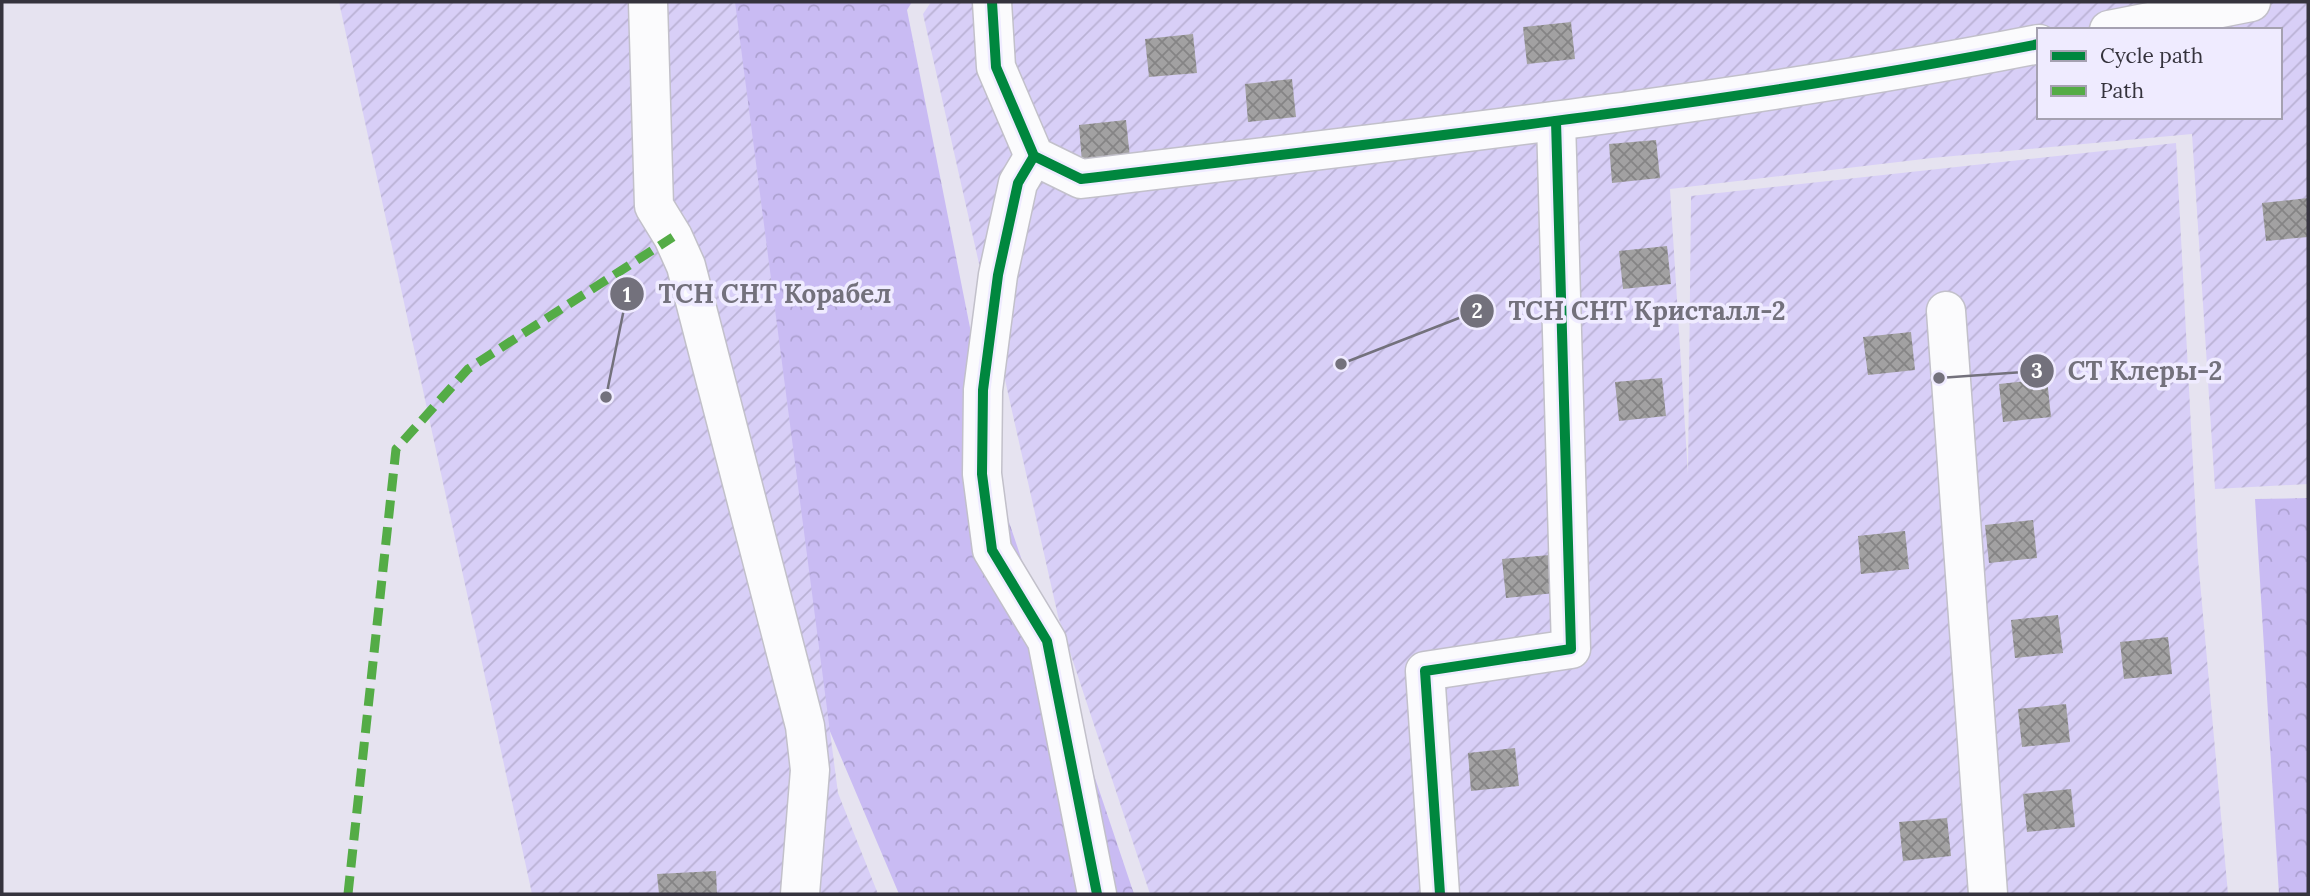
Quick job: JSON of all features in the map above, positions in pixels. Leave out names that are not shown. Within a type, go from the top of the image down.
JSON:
[{"type":"street","points":[[648,2],[654,206],[673,237],[686,266],[805,726],[810,770],[800,894]]},
{"type":"street","points":[[992,2],[996,67],[1034,156],[1082,179],[1556,121],[2037,44]]},
{"type":"street","points":[[2119,28],[2251,2]]},
{"type":"street","points":[[1440,894],[1425,671],[1571,649],[1556,121]]},
{"type":"street","points":[[1034,156],[1018,183],[998,275],[983,390],[982,474],[992,550],[1047,641],[1097,894]]},
{"type":"street","points":[[1946,311],[1988,894]]},
{"type":"green space","points":[[691,2],[912,2],[907,10],[1008,519],[1134,894],[899,894],[795,649]]},
{"type":"green space","points":[[2308,498],[2308,894],[2279,894],[2255,499]]},
{"type":"shaded area","points":[[339,2],[735,2],[838,793],[878,894],[532,894]]},
{"type":"shaded area","points":[[931,2],[2308,2],[2308,484],[2215,489],[2192,134],[1932,158],[1670,189],[1688,474],[1691,196],[2176,143],[2198,559],[2228,894],[1150,894],[1058,616],[923,14]]},
{"type":"building","points":[[1571,22],[1575,59],[1527,64],[1523,27]]},
{"type":"building","points":[[1193,34],[1197,73],[1149,77],[1145,39]]},
{"type":"building","points":[[1292,79],[1296,117],[1248,122],[1245,84]]},
{"type":"building","points":[[1126,120],[1130,158],[1082,163],[1079,125]]},
{"type":"building","points":[[1656,140],[1660,178],[1612,183],[1609,144]]},
{"type":"building","points":[[2308,198],[2308,237],[2266,241],[2262,203]]},
{"type":"building","points":[[1667,246],[1671,284],[1623,289],[1619,251]]},
{"type":"building","points":[[1911,332],[1915,370],[1868,375],[1863,337]]},
{"type":"building","points":[[1662,378],[1666,416],[1619,421],[1615,382]]},
{"type":"building","points":[[2047,379],[2051,417],[2003,422],[1999,384]]},
{"type":"building","points":[[2033,520],[2037,558],[1989,563],[1985,525]]},
{"type":"building","points":[[1905,531],[1909,569],[1861,574],[1858,536]]},
{"type":"building","points":[[1550,555],[1554,593],[1506,598],[1502,559]]},
{"type":"building","points":[[2058,615],[2063,653],[2015,658],[2011,620]]},
{"type":"building","points":[[2168,637],[2172,674],[2124,679],[2120,642]]},
{"type":"building","points":[[2066,704],[2070,742],[2022,747],[2018,709]]},
{"type":"building","points":[[1515,748],[1519,786],[1471,791],[1468,753]]},
{"type":"building","points":[[2071,789],[2075,827],[2027,832],[2023,794]]},
{"type":"building","points":[[1947,818],[1951,856],[1903,861],[1899,822]]},
{"type":"building","points":[[716,871],[717,894],[659,894],[657,874]]},
{"type":"marked path","points":[[348,894],[396,449],[468,369],[673,237]]},
{"type":"cycle path","points":[[992,2],[996,67],[1034,156],[1081,179],[1681,104],[2037,44]]},
{"type":"cycle path","points":[[1440,894],[1425,671],[1571,649],[1556,121]]},
{"type":"cycle path","points":[[1034,156],[1018,183],[998,275],[983,390],[982,474],[992,550],[1047,641],[1097,894]]},
{"type":"place","name":"ТСН СНТ Кристалл-2","points":[[1341,364]]},
{"type":"place","name":"СТ Клеры-2","points":[[1939,378]]},
{"type":"place","name":"ТСН СНТ Корабел","points":[[606,397]]}]
